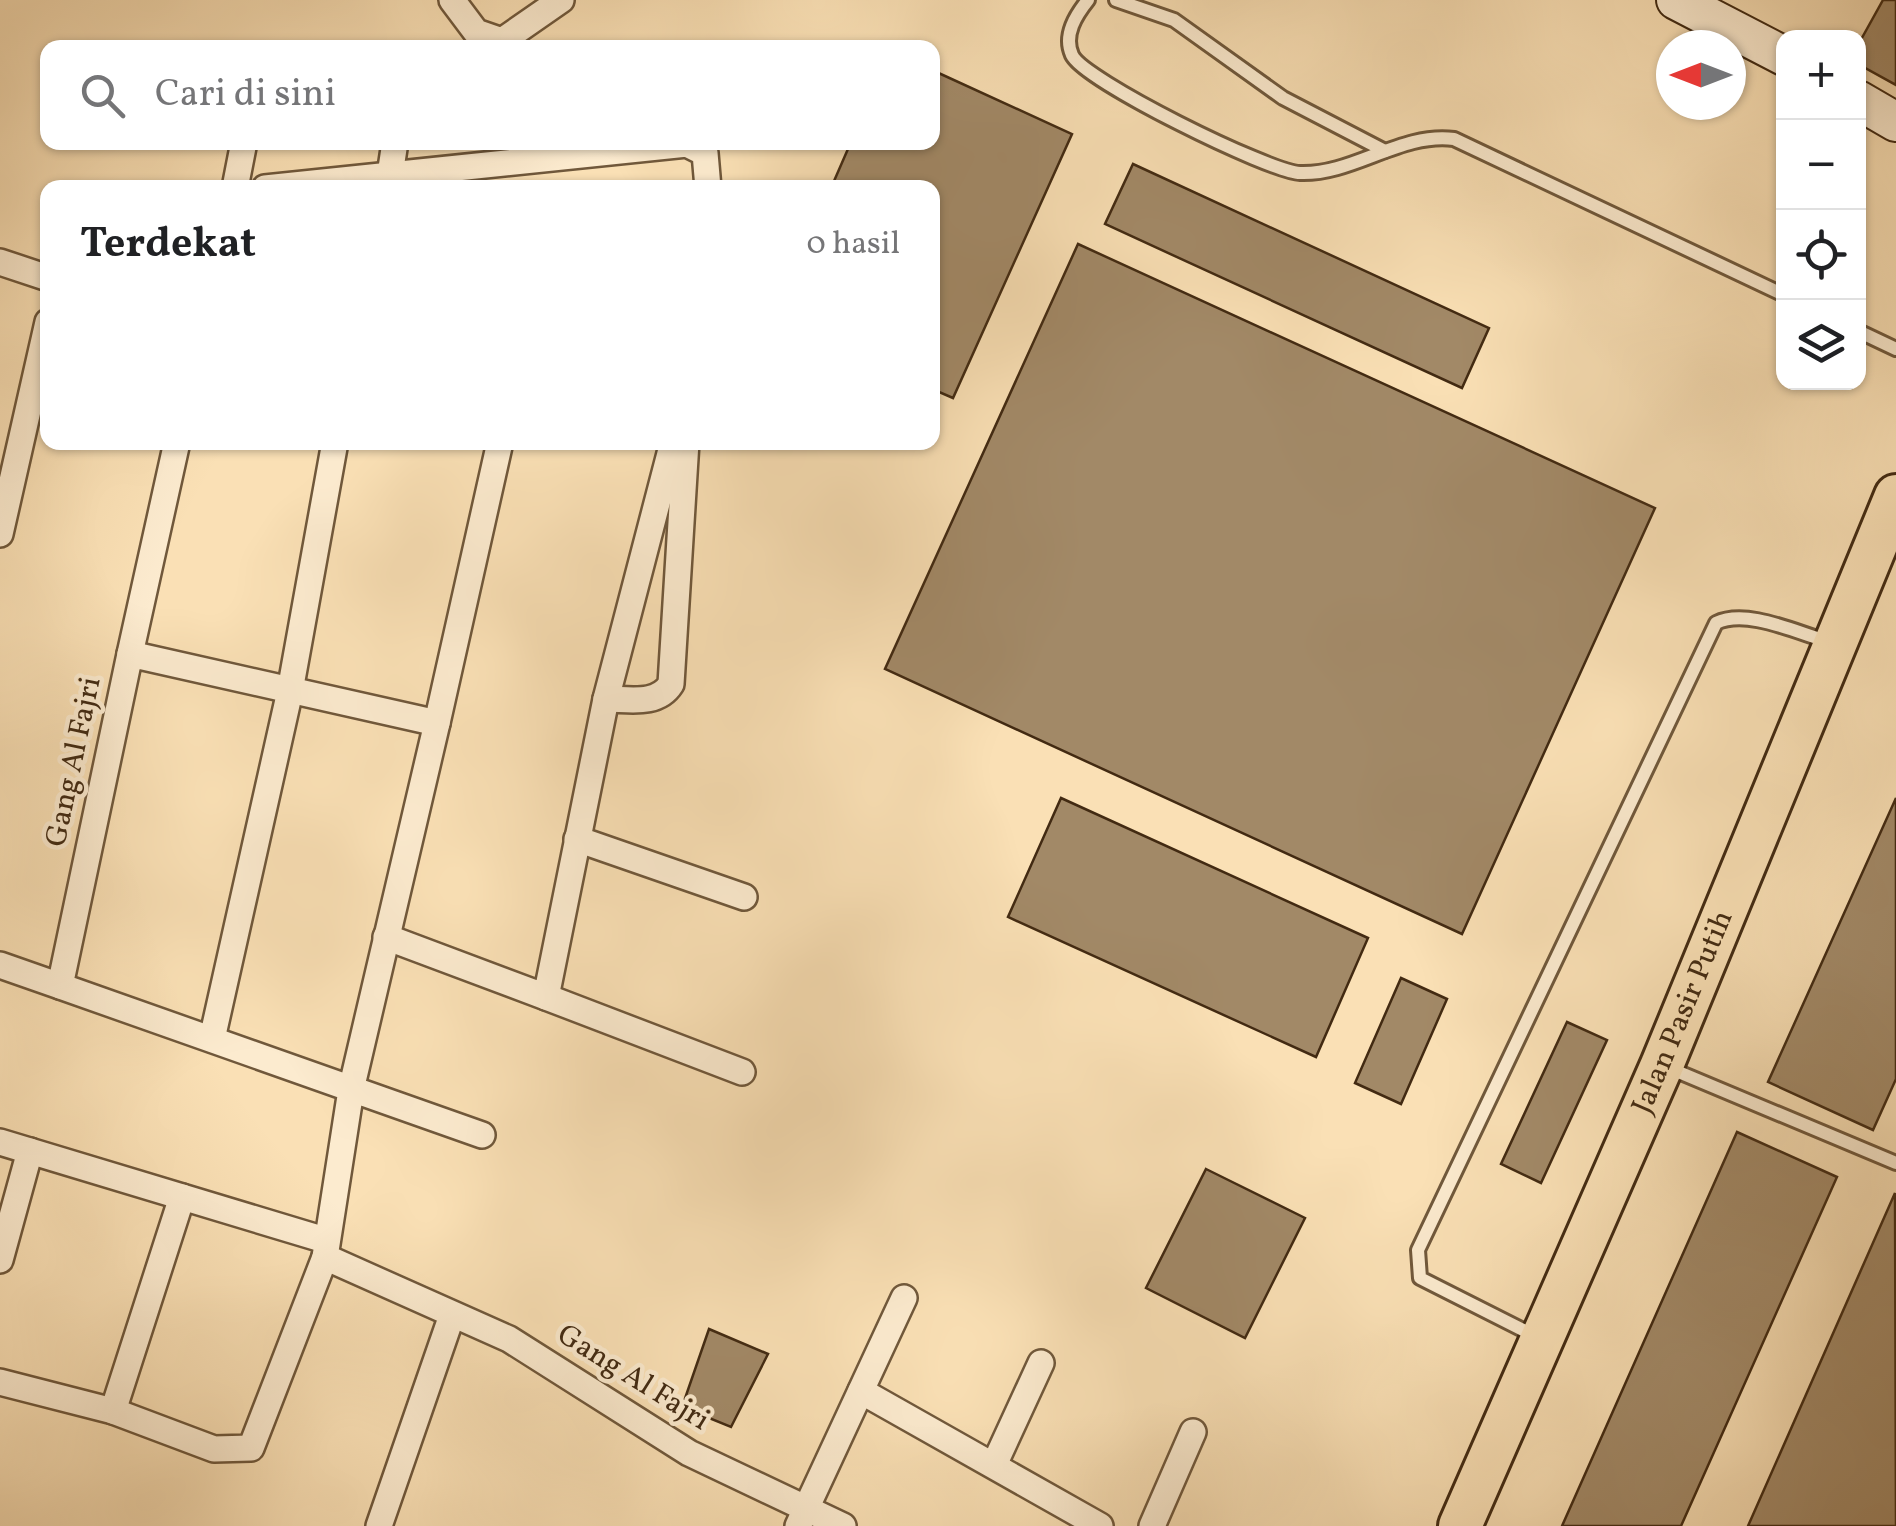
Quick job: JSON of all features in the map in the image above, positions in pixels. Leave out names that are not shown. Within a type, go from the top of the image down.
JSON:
[{"type":"highway","name":"Jalan Pasir Putih","points":[[1460,1526],[1662,1065],[1896,496]]},
{"type":"main road","points":[[1676,0],[1776,52]]},
{"type":"main road","points":[[1866,105],[1896,122]]},
{"type":"street","points":[[452,0],[476,32],[499,40]]},
{"type":"street","points":[[503,40],[561,0]]},
{"type":"street","points":[[237,180],[242,150]]},
{"type":"street","points":[[390,175],[394,150]]},
{"type":"street","points":[[342,180],[630,150]]},
{"type":"street","points":[[699,150],[705,153],[707,180]]},
{"type":"street","points":[[0,262],[40,275]]},
{"type":"street","points":[[0,534],[40,357]]},
{"type":"street","points":[[130,654],[175,450]]},
{"type":"street","points":[[212,1039],[290,691],[334,450]]},
{"type":"street","points":[[0,1382],[113,1411],[214,1449],[250,1448],[325,1248],[351,1090],[498,450]]},
{"type":"street","points":[[546,997],[606,698],[671,450]]},
{"type":"street","points":[[606,698],[654,699],[664,695],[671,684],[686,450]]},
{"type":"street","name":"Gang Al Fajri","points":[[60,986],[130,654],[437,724]]},
{"type":"street","points":[[577,839],[744,896]]},
{"type":"street","points":[[386,937],[742,1072]]},
{"type":"street","points":[[0,964],[482,1136]]},
{"type":"street","name":"Gang Al Fajri","points":[[0,1142],[182,1197],[325,1248],[509,1339],[689,1453],[803,1518],[842,1526]]},
{"type":"street","points":[[0,1260],[30,1151]]},
{"type":"street","points":[[113,1411],[182,1197]]},
{"type":"street","points":[[803,1518],[904,1298]]},
{"type":"street","points":[[380,1526],[452,1314]]},
{"type":"street","points":[[994,1466],[1042,1363]]},
{"type":"street","points":[[861,1391],[1100,1526]]},
{"type":"street","points":[[1152,1526],[1193,1432]]},
{"type":"lane","points":[[1088,0],[1072,20],[1070,51],[1077,63],[1133,98],[1246,156],[1300,173],[1431,136],[1454,139],[1776,292]]},
{"type":"lane","points":[[1116,0],[1174,20],[1283,98],[1385,151]]},
{"type":"lane","points":[[1866,335],[1896,349]]},
{"type":"lane","points":[[1542,1340],[1420,1278],[1418,1250],[1716,623],[1728,617],[1744,618],[1836,643]]},
{"type":"lane","points":[[1662,1065],[1896,1163]]},
{"type":"building","points":[[1883,0],[1896,0],[1896,85],[1866,68],[1866,31]]},
{"type":"building","points":[[940,74],[1072,134],[953,398],[940,392],[940,180],[834,180],[848,150],[940,150]]},
{"type":"building","points":[[1133,164],[1489,328],[1462,388],[1105,224]]},
{"type":"building","points":[[1078,244],[1655,508],[1462,934],[885,669]]},
{"type":"building","points":[[1061,798],[1368,938],[1316,1057],[1008,917]]},
{"type":"building","points":[[1896,798],[1896,1079],[1873,1130],[1768,1082]]},
{"type":"building","points":[[1401,978],[1447,999],[1401,1104],[1355,1083]]},
{"type":"building","points":[[1567,1022],[1607,1040],[1541,1183],[1501,1164]]},
{"type":"building","points":[[1737,1132],[1837,1177],[1681,1526],[1562,1526]]},
{"type":"building","points":[[1206,1169],[1305,1218],[1245,1338],[1146,1288]]},
{"type":"building","points":[[1895,1193],[1896,1526],[1748,1526]]},
{"type":"building","points":[[709,1329],[768,1354],[731,1427],[682,1407]]}]
